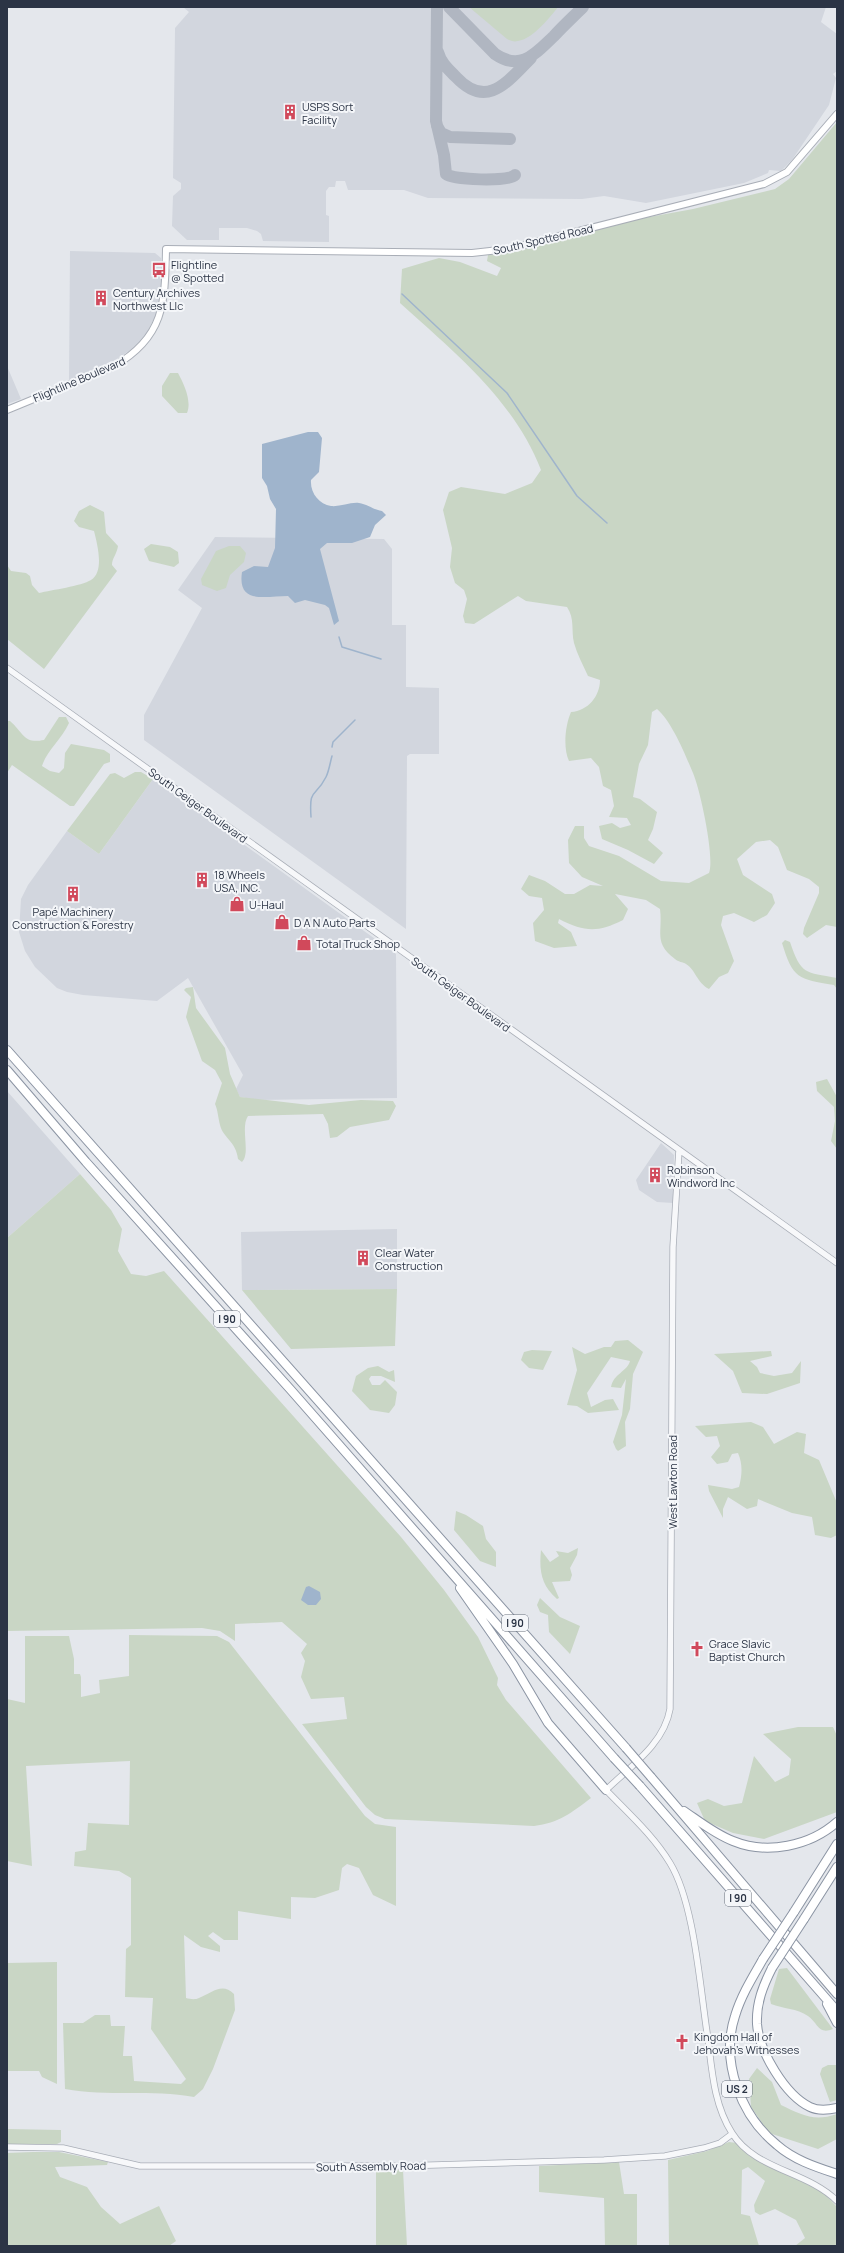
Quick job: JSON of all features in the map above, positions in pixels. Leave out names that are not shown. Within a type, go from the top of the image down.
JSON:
[{"type":"highway","points":[[7,1045],[19,1064]]},
{"type":"highway","name":"I 90","points":[[7,1050],[626,1748],[837,1994]]},
{"type":"highway","name":"I 90","points":[[7,1070],[91,1167],[448,1568],[837,2011]]},
{"type":"highway","points":[[448,1568],[463,1594],[509,1658],[548,1723],[606,1790]]},
{"type":"highway","points":[[675,1805],[719,1834],[735,1842],[754,1847],[791,1845],[804,1842],[820,1834],[837,1822]]},
{"type":"highway","name":"US 2","points":[[837,1844],[763,1959],[742,1996],[734,2018],[731,2052],[736,2085],[757,2125],[777,2146],[797,2158],[837,2174]]},
{"type":"highway","points":[[837,1867],[772,1968],[760,1995],[758,2010],[759,2038],[763,2052],[782,2080],[803,2103],[818,2109],[837,2108]]},
{"type":"highway","points":[[817,1988],[837,2022]]},
{"type":"main road","name":"South Spotted Road","points":[[166,249],[472,253],[508,249],[764,184],[787,172],[837,114]]},
{"type":"main road","name":"Flightline Boulevard","points":[[7,410],[114,366],[130,357],[142,346],[150,337],[162,313],[165,295],[166,249]]},
{"type":"street","name":"South Geiger Boulevard","points":[[7,668],[837,1263]]},
{"type":"street","name":"West Lawton Road","points":[[606,1790],[655,1743],[664,1729],[670,1709],[673,1246],[679,1150]]},
{"type":"street","points":[[606,1790],[665,1856],[678,1880],[690,1924],[717,2099],[732,2134],[751,2153],[764,2161],[815,2183],[837,2200]]},
{"type":"street","name":"South Assembly Road","points":[[7,2147],[69,2149],[118,2162],[140,2166],[400,2166],[535,2163],[658,2156],[704,2148],[720,2142],[732,2134]]},
{"type":"shaded area","points":[[183,7],[826,7],[821,22],[837,34],[837,71],[833,74],[836,78],[829,105],[792,160],[781,171],[769,170],[768,173],[744,183],[646,203],[604,196],[582,199],[428,198],[404,190],[348,190],[345,181],[336,181],[335,187],[329,187],[326,191],[326,215],[329,216],[329,242],[263,241],[261,234],[247,228],[219,228],[219,240],[187,240],[172,226],[173,196],[181,189],[181,183],[173,178],[175,28],[189,12]]},
{"type":"shaded area","points":[[70,251],[155,253],[161,258],[162,286],[156,315],[144,338],[135,347],[109,364],[69,380]]},
{"type":"shaded area","points":[[7,366],[21,399],[7,404]]},
{"type":"shaded area","points":[[215,537],[384,539],[392,549],[392,625],[406,625],[406,687],[439,688],[439,754],[410,754],[407,756],[406,929],[144,740],[144,715],[202,608],[178,590]]},
{"type":"shaded area","points":[[153,779],[396,954],[397,1098],[257,1100],[240,1097],[236,1089],[243,1075],[188,978],[157,1001],[83,995],[67,992],[57,988],[35,967],[25,951],[19,932],[21,899],[28,885],[67,831],[99,854]]},
{"type":"shaded area","points":[[7,1091],[80,1174],[7,1238]]},
{"type":"shaded area","points":[[661,1143],[674,1155],[673,1203],[657,1202],[639,1190],[636,1180]]},
{"type":"shaded area","points":[[397,1229],[397,1289],[242,1290],[241,1232]]},
{"type":"green space","points":[[469,7],[558,7],[535,32],[521,40],[514,41],[507,39]]},
{"type":"green space","points":[[837,122],[837,927],[826,925],[807,938],[803,934],[804,928],[819,893],[819,887],[809,879],[787,870],[778,847],[770,840],[756,842],[737,859],[743,875],[772,894],[775,903],[767,915],[754,922],[734,913],[723,916],[721,925],[734,961],[728,973],[719,977],[709,989],[701,983],[692,969],[685,963],[676,960],[664,948],[660,937],[660,909],[646,900],[615,894],[628,909],[623,920],[598,929],[576,926],[559,919],[558,923],[571,932],[577,946],[554,948],[535,941],[533,923],[544,910],[542,898],[529,896],[521,889],[529,875],[545,881],[565,894],[574,894],[590,885],[603,886],[582,877],[569,863],[568,840],[575,826],[584,826],[584,838],[589,846],[619,856],[661,881],[689,883],[709,873],[710,853],[706,823],[696,781],[690,765],[673,730],[657,709],[652,712],[648,745],[639,764],[633,797],[640,799],[657,812],[653,829],[648,840],[663,853],[654,864],[628,850],[602,839],[599,826],[612,823],[620,828],[631,825],[627,818],[609,817],[614,806],[611,790],[603,786],[599,767],[591,758],[569,761],[567,756],[565,743],[567,724],[571,712],[583,709],[592,702],[598,692],[600,680],[588,676],[580,660],[574,643],[572,620],[567,607],[526,601],[518,596],[474,624],[465,623],[463,616],[467,599],[464,590],[455,583],[450,567],[452,548],[443,510],[449,492],[461,487],[505,494],[532,483],[541,470],[515,421],[499,399],[461,359],[400,303],[402,269],[439,258],[460,262],[497,276],[501,268],[487,261],[488,255],[518,251],[633,220],[693,209],[775,189],[789,179]]},
{"type":"green space","points":[[170,373],[178,373],[183,382],[189,403],[187,413],[178,413],[162,396],[162,386]]},
{"type":"green space","points":[[90,505],[104,512],[106,533],[118,546],[112,565],[117,571],[44,669],[7,639],[7,565],[11,571],[26,573],[30,576],[32,585],[39,593],[74,586],[91,580],[98,571],[99,564],[94,531],[79,527],[74,521],[79,511]]},
{"type":"green space","points":[[151,544],[170,547],[178,552],[179,563],[174,567],[149,561],[144,549]]},
{"type":"green space","points":[[229,546],[240,546],[246,553],[244,562],[230,575],[226,588],[217,591],[202,585],[201,579],[216,551]]},
{"type":"green space","points":[[59,717],[66,717],[69,723],[63,734],[47,755],[42,766],[50,771],[59,773],[64,768],[65,753],[71,744],[104,750],[110,754],[110,762],[104,764],[74,806],[70,806],[12,765],[7,773],[7,721],[10,721],[15,725],[28,739],[37,741],[44,740]]},
{"type":"green space","points":[[135,772],[141,772],[153,779],[99,854],[67,831],[110,774],[115,773],[124,778]]},
{"type":"green space","points":[[785,940],[790,942],[797,961],[806,970],[811,973],[837,978],[837,989],[834,985],[805,979],[794,971],[782,943]]},
{"type":"green space","points":[[193,987],[196,1008],[225,1048],[230,1074],[240,1097],[309,1105],[361,1100],[393,1101],[396,1106],[389,1120],[350,1127],[337,1137],[330,1138],[328,1124],[323,1114],[248,1116],[245,1127],[246,1153],[242,1162],[238,1159],[235,1148],[220,1125],[215,1104],[222,1083],[215,1070],[202,1061],[186,1017],[191,997],[184,990],[186,988]]},
{"type":"green space","points":[[827,1079],[837,1097],[837,1149],[831,1141],[835,1121],[834,1107],[817,1091],[816,1082]]},
{"type":"green space","points":[[80,1174],[111,1210],[122,1229],[118,1251],[131,1274],[146,1276],[164,1271],[401,1537],[444,1590],[478,1637],[498,1678],[497,1685],[506,1700],[591,1798],[571,1813],[558,1820],[543,1825],[534,1826],[385,1819],[375,1815],[366,1807],[302,1724],[347,1719],[344,1697],[311,1699],[301,1677],[305,1661],[301,1653],[307,1644],[282,1622],[235,1624],[235,1641],[220,1631],[202,1628],[7,1631],[7,1238]]},
{"type":"green space","points":[[397,1289],[395,1346],[291,1349],[242,1290]]},
{"type":"green space","points":[[628,1340],[643,1352],[633,1374],[630,1409],[625,1422],[626,1446],[618,1451],[613,1442],[622,1415],[626,1379],[621,1388],[611,1387],[615,1379],[626,1368],[630,1361],[611,1357],[587,1393],[591,1407],[605,1400],[613,1399],[619,1410],[588,1413],[577,1406],[567,1405],[577,1370],[572,1347],[585,1354],[604,1347],[611,1347],[615,1341]]},
{"type":"green space","points":[[532,1350],[552,1351],[543,1370],[529,1368],[521,1360],[524,1352]]},
{"type":"green space","points":[[771,1351],[772,1356],[750,1361],[757,1367],[760,1373],[774,1376],[792,1373],[801,1361],[800,1383],[767,1394],[742,1393],[733,1371],[714,1354]]},
{"type":"green space","points":[[378,1366],[389,1372],[394,1370],[395,1382],[381,1376],[371,1376],[369,1379],[372,1385],[380,1385],[385,1380],[397,1392],[395,1405],[389,1413],[370,1410],[352,1391],[356,1376],[368,1368]]},
{"type":"green space","points":[[751,1422],[763,1427],[774,1444],[797,1432],[806,1434],[804,1453],[819,1460],[837,1503],[837,1535],[831,1538],[815,1535],[812,1517],[792,1513],[758,1499],[757,1506],[747,1509],[728,1497],[723,1509],[723,1518],[709,1491],[708,1485],[732,1489],[739,1487],[742,1470],[740,1457],[738,1453],[732,1454],[728,1462],[717,1464],[711,1457],[720,1446],[717,1436],[706,1437],[695,1426]]},
{"type":"green space","points":[[456,1511],[466,1515],[483,1526],[486,1539],[496,1552],[496,1567],[480,1561],[454,1530]]},
{"type":"green space","points":[[578,1548],[577,1555],[570,1568],[572,1575],[570,1581],[552,1582],[559,1598],[557,1599],[547,1588],[542,1577],[540,1565],[541,1550],[550,1562],[559,1556],[556,1551],[568,1553]]},
{"type":"green space","points":[[540,1598],[560,1617],[580,1626],[570,1654],[549,1632],[548,1615],[540,1612],[537,1605]]},
{"type":"green space","points":[[129,1635],[217,1636],[229,1642],[365,1816],[375,1824],[396,1827],[396,1906],[373,1895],[359,1868],[347,1864],[342,1868],[339,1890],[315,1898],[291,1897],[291,1919],[238,1911],[238,1940],[224,1940],[213,1932],[208,1936],[220,1946],[220,1952],[201,1947],[184,1935],[186,1998],[197,1999],[217,1990],[225,1989],[234,1994],[235,2010],[213,2069],[203,2089],[194,2097],[65,2089],[63,2023],[83,2023],[95,2015],[110,2015],[111,2026],[125,2026],[123,2056],[132,2056],[134,2081],[181,2084],[186,2079],[151,2029],[153,1998],[125,1997],[126,1949],[131,1945],[131,1878],[119,1871],[74,1866],[75,1852],[86,1850],[88,1823],[129,1825],[130,1761],[26,1766],[32,1866],[7,1861],[7,1699],[25,1703],[25,1636],[69,1636],[74,1659],[74,1674],[80,1674],[81,1677],[81,1697],[100,1693],[99,1680],[129,1676]]},
{"type":"green space","points":[[798,1727],[833,1727],[837,1736],[837,1812],[764,1839],[733,1833],[705,1821],[697,1803],[708,1799],[724,1806],[742,1803],[754,1756],[775,1782],[789,1775],[791,1759],[763,1734]]},
{"type":"green space","points":[[57,1962],[57,2084],[42,2077],[39,2071],[7,2071],[7,1963]]},
{"type":"green space","points":[[787,1968],[833,2029],[821,2029],[804,2013],[771,2004],[770,1999],[779,1969]]},
{"type":"green space","points":[[828,2065],[837,2065],[837,2100],[830,2102],[820,2074],[822,2068]]},
{"type":"green space","points":[[757,2068],[772,2082],[781,2105],[808,2116],[822,2117],[837,2114],[837,2139],[818,2149],[769,2133],[751,2107],[749,2079]]},
{"type":"green space","points":[[7,2129],[61,2130],[61,2142],[57,2144],[7,2144]]},
{"type":"green space","points":[[729,2142],[737,2143],[775,2168],[824,2193],[837,2207],[836,2246],[795,2246],[805,2238],[796,2220],[775,2209],[760,2215],[755,2212],[754,2205],[765,2181],[748,2167],[742,2170],[741,2214],[750,2216],[759,2246],[669,2246],[668,2160],[707,2151]]},
{"type":"green space","points":[[59,2152],[108,2162],[107,2165],[55,2167],[60,2177],[87,2187],[101,2207],[120,2224],[159,2206],[176,2241],[169,2246],[7,2246],[7,2153]]},
{"type":"green space","points":[[619,2162],[624,2194],[637,2194],[637,2246],[605,2246],[604,2198],[539,2192],[539,2166]]},
{"type":"green space","points":[[376,2170],[403,2170],[407,2246],[376,2246]]},
{"type":"water","points":[[308,432],[318,432],[322,438],[319,472],[311,480],[312,489],[316,497],[327,505],[338,506],[356,503],[362,504],[382,511],[386,515],[375,525],[370,537],[352,543],[327,543],[320,549],[339,621],[334,625],[329,608],[325,605],[305,600],[295,603],[288,596],[255,596],[244,590],[242,583],[242,572],[254,566],[268,567],[275,548],[276,509],[270,499],[267,486],[262,478],[262,444]]},
{"type":"water","points":[[309,1586],[320,1592],[321,1599],[316,1605],[308,1605],[301,1600],[306,1587]]},
{"type":"waterway","points":[[402,294],[507,393],[577,496],[607,523]]},
{"type":"waterway","points":[[339,637],[342,647],[381,659]]},
{"type":"waterway","points":[[332,747],[333,742],[355,720]]},
{"type":"waterway","points":[[311,817],[312,797],[326,777],[332,756]]},
{"type":"taxiway","points":[[437,7],[436,121],[444,155],[446,174],[469,179],[502,179],[515,175]]},
{"type":"taxiway","points":[[449,7],[495,54],[504,59],[513,61],[520,61],[534,54],[583,7]]},
{"type":"taxiway","points":[[438,52],[443,63],[467,87],[477,91],[487,92],[496,89],[505,83],[531,58]]},
{"type":"taxiway","points":[[437,126],[441,133],[450,137],[510,139]]},
{"type":"place","name":"USPS Sort Facility","points":[[290,112]]},
{"type":"place","name":"Flightline @ Spotted","points":[[159,270]]},
{"type":"place","name":"Century Archives Northwest Llc","points":[[101,298]]},
{"type":"place","name":"18 Wheels USA, INC.","points":[[202,880]]},
{"type":"place","name":"Papé Machinery Construction & Forestry","points":[[73,894]]},
{"type":"place","name":"U-Haul","points":[[237,904]]},
{"type":"place","name":"D A N Auto Parts","points":[[282,922]]},
{"type":"place","name":"Total Truck Shop","points":[[304,943]]},
{"type":"place","name":"Robinson Windword Inc","points":[[655,1175]]},
{"type":"place","name":"Clear Water Construction","points":[[363,1258]]},
{"type":"place","name":"Grace Slavic Baptist Church","points":[[697,1649]]},
{"type":"place","name":"Kingdom Hall of Jehovah's Witnesses","points":[[682,2042]]}]
